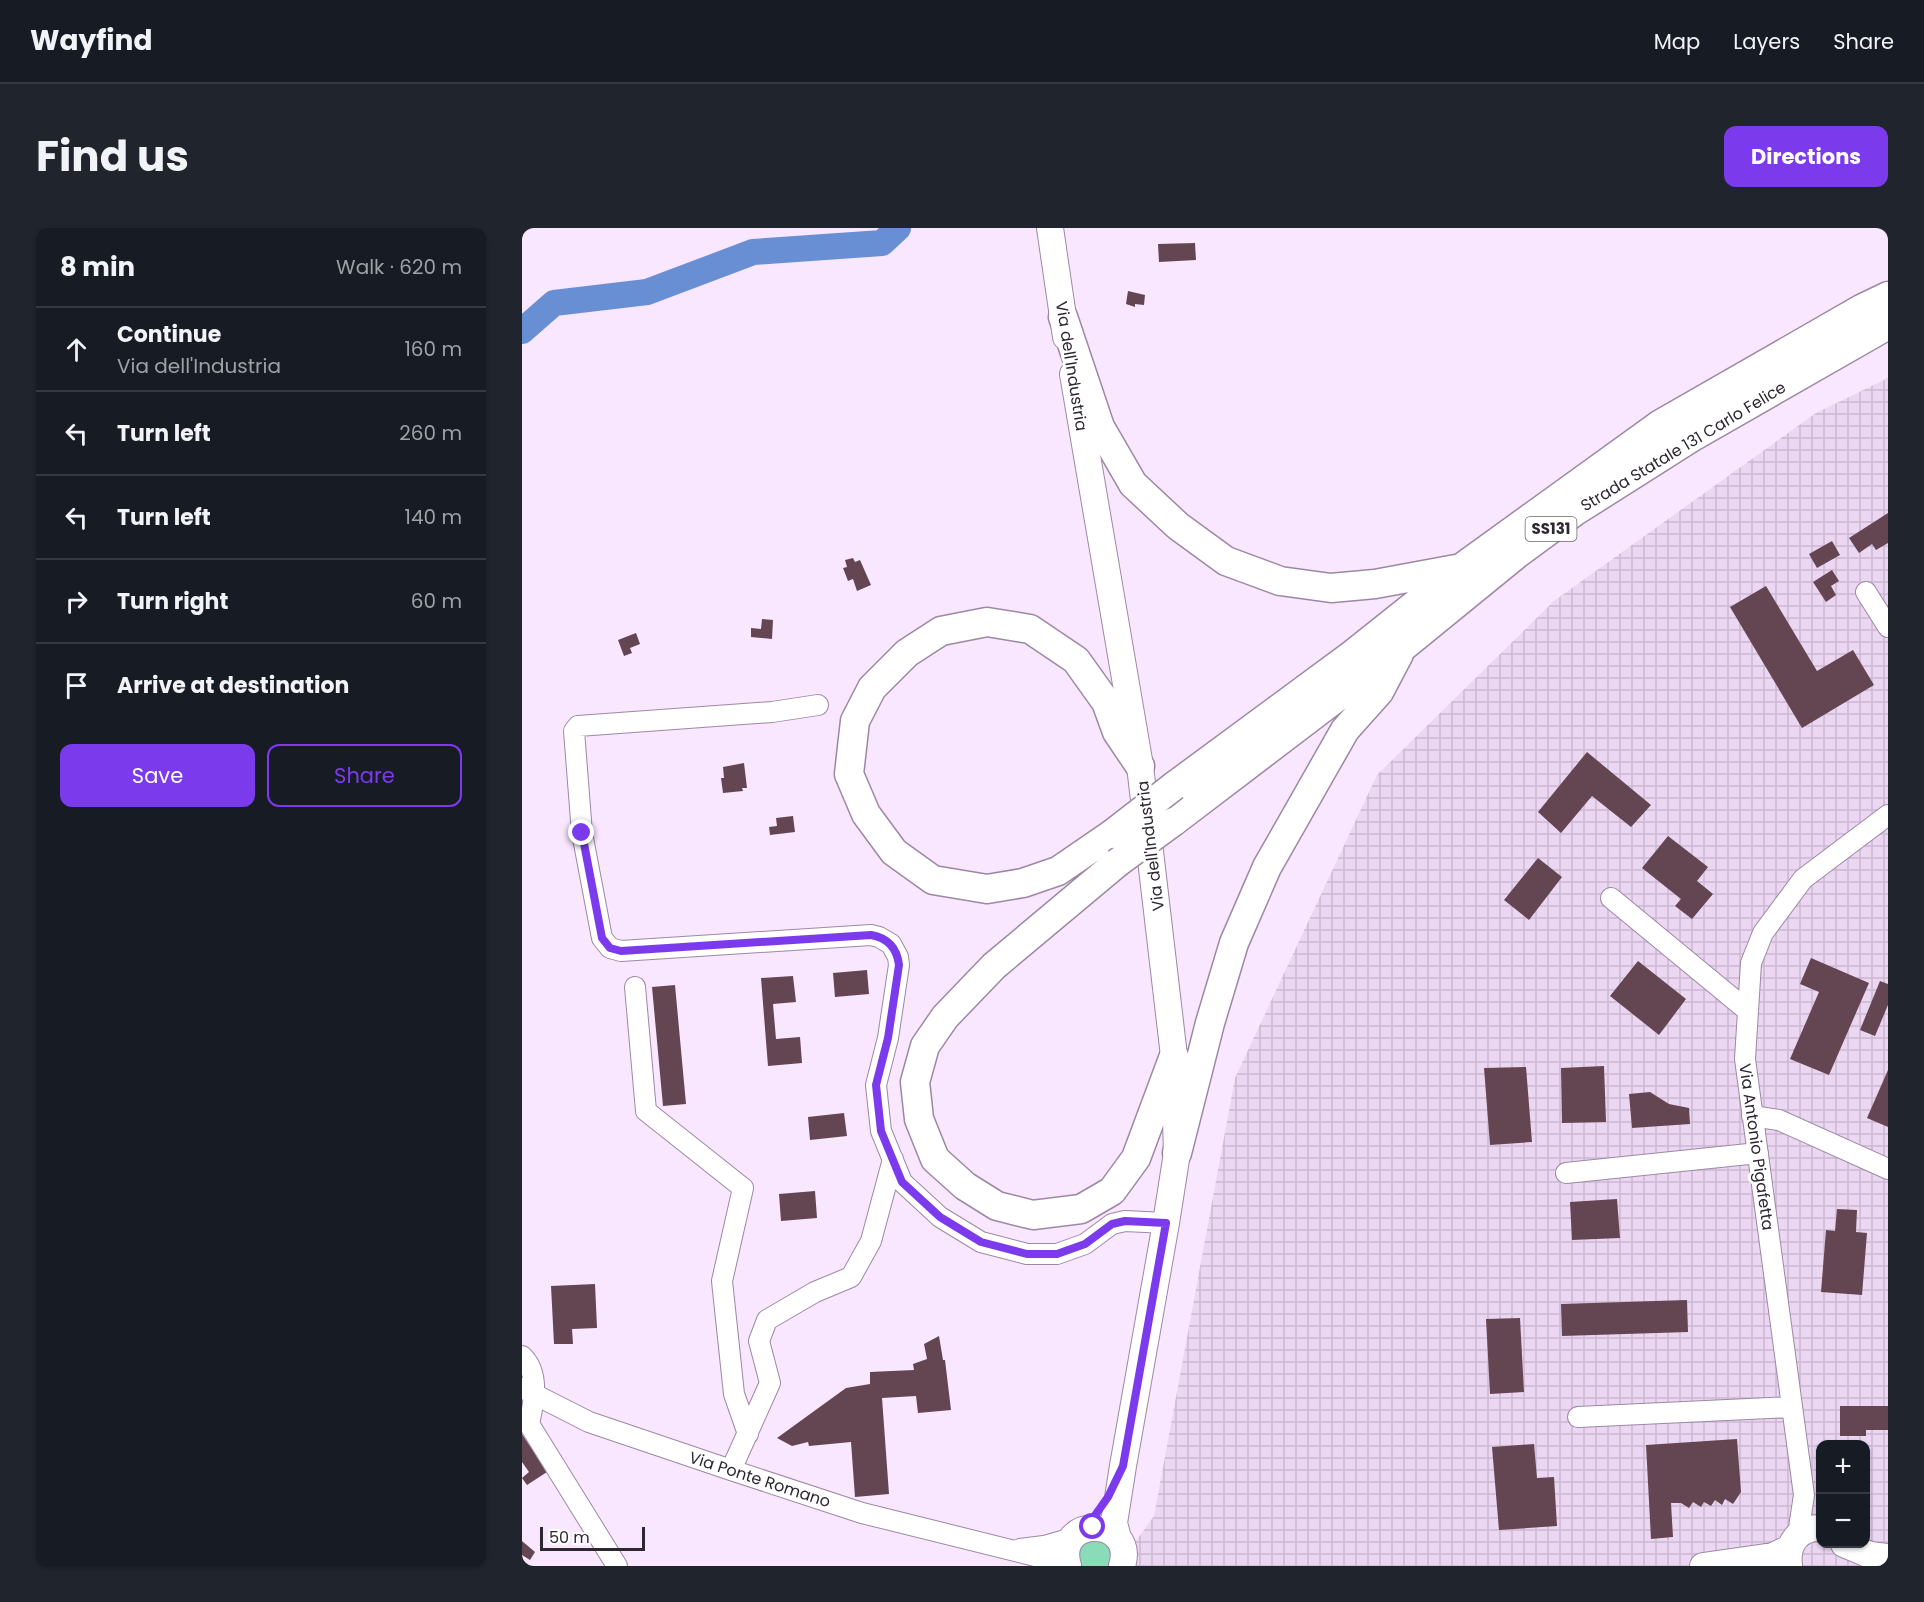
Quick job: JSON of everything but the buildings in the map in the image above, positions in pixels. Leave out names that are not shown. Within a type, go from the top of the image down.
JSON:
[{"type":"highway","name":"Strada Statale 131 Carlo Felice","points":[[1140,766],[1117,732],[1106,702],[1076,660],[1030,629],[987,622],[941,631],[907,653],[872,688],[855,722],[849,774],[866,814],[894,852],[933,880],[987,889],[1023,883],[1058,871],[1112,834],[1173,786],[1353,654],[1461,568],[1659,425],[1863,308],[1888,296]]},
{"type":"highway","points":[[1063,317],[1100,427],[1133,484],[1178,526],[1226,561],[1280,581],[1332,588],[1375,584],[1461,568]]},
{"type":"highway","name":"Strada Statale 131 Carlo Felice","points":[[1174,1056],[1136,1158],[1112,1191],[1081,1209],[1033,1215],[998,1206],[964,1186],[936,1159],[919,1119],[915,1082],[925,1046],[945,1017],[994,966],[1117,863],[1403,647],[1517,554],[1574,512],[1694,436],[1888,325]]},
{"type":"highway","points":[[1177,1153],[1210,1023],[1234,943],[1267,867],[1344,730],[1379,692],[1403,647]]},
{"type":"main road","name":"Via dell'Industria","points":[[1050,228],[1063,317],[1140,766],[1174,1056],[1177,1153],[1114,1523],[1121,1550]]},
{"type":"main road","name":"Via dell'Industria","points":[[1079,1533],[1108,1497],[1123,1466]]},
{"type":"main road","points":[[1067,1565],[1066,1550],[1079,1533],[1100,1527],[1107,1530],[1121,1550],[1141,1566]]},
{"type":"main road","points":[[1703,1566],[1773,1556],[1791,1551],[1809,1529],[1816,1527]]},
{"type":"main road","points":[[1846,1548],[1847,1566]]},
{"type":"main road","points":[[1853,1548],[1888,1559]]},
{"type":"main road","points":[[1856,1566],[1888,1559]]},
{"type":"street","points":[[1866,592],[1888,627]]},
{"type":"street","points":[[818,705],[772,712],[578,726],[574,731],[582,833],[602,938],[610,948],[621,951],[871,935],[879,937],[891,944],[898,957],[899,965],[888,1038],[876,1085],[881,1131],[902,1182],[940,1217],[981,1242],[1027,1254],[1057,1254],[1085,1244],[1112,1224],[1125,1221],[1166,1223]]},
{"type":"street","name":"Via Antonio Pigafetta","points":[[1816,1519],[1805,1498],[1745,1059],[1751,963],[1763,933],[1803,879],[1888,815]]},
{"type":"street","points":[[1611,898],[1748,1011]]},
{"type":"street","points":[[635,987],[646,1111],[743,1188],[722,1281],[734,1394],[748,1434]]},
{"type":"street","points":[[1752,1116],[1779,1120],[1888,1169]]},
{"type":"street","points":[[1566,1173],[1758,1153]]},
{"type":"street","points":[[731,1470],[770,1383],[759,1341],[767,1320],[815,1292],[851,1277],[871,1241],[893,1158]]},
{"type":"street","points":[[522,1356],[528,1362],[529,1424],[617,1566]]},
{"type":"street","name":"Via Ponte Romano","points":[[527,1396],[589,1422],[862,1513],[1067,1565]]},
{"type":"street","points":[[1578,1417],[1792,1407]]},
{"type":"street","name":"Via Antonio Pigafetta","points":[[1791,1551],[1799,1528],[1805,1498]]},
{"type":"street","name":"Via Ponte Romano","points":[[1005,1549],[1025,1550],[1079,1533]]},
{"type":"shaded area","points":[[1888,378],[1888,1566],[1118,1566],[1154,1516],[1235,1078],[1377,775],[1554,601],[1816,413]]},
{"type":"green space","points":[[1108,1538],[1116,1566],[1072,1566],[1076,1542]]},
{"type":"waterway","points":[[522,331],[554,303],[647,292],[753,252],[882,243],[898,228]]},
{"type":"route","points":[[582,833],[602,938],[610,948],[621,951],[871,935],[891,944],[896,950],[899,965],[888,1038],[876,1085],[881,1131],[902,1182],[940,1217],[981,1242],[1027,1254],[1057,1254],[1085,1244],[1112,1224],[1125,1221],[1166,1223],[1123,1466],[1108,1497],[1086,1528],[1093,1527]]}]
